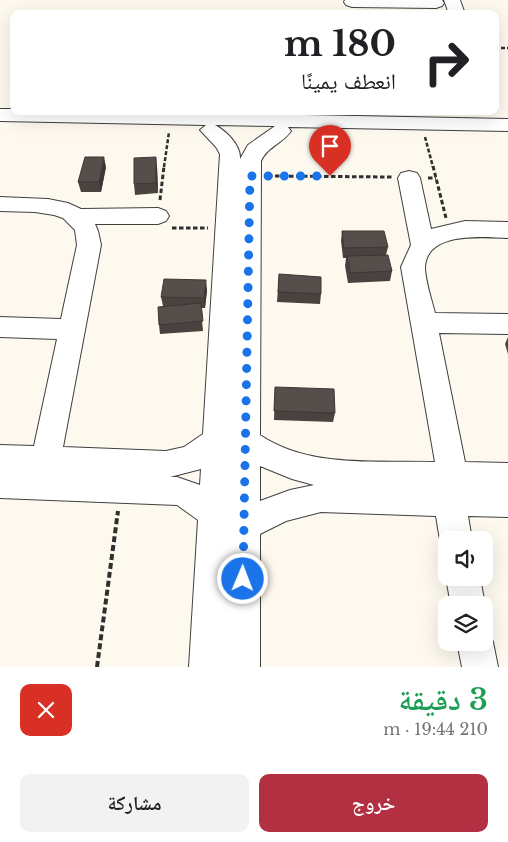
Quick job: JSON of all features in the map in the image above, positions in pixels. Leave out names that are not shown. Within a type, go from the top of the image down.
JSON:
[{"type":"street","points":[[352,2],[440,4]]},
{"type":"street","points":[[0,115],[455,118],[508,125]]},
{"type":"street","points":[[0,126],[508,136]]},
{"type":"street","points":[[207,667],[214,514],[232,441],[243,170],[228,149],[210,130]]},
{"type":"street","points":[[242,667],[244,527],[232,441],[227,228],[243,170],[255,150],[281,131]]},
{"type":"street","points":[[0,204],[40,205],[60,209],[76,217],[86,230],[89,245],[46,460]]},
{"type":"street","points":[[76,217],[158,216]]},
{"type":"street","points":[[455,531],[451,489],[424,322],[413,268],[416,255],[435,236],[449,231],[464,229],[508,230]]},
{"type":"street","points":[[424,322],[508,324]]},
{"type":"street","points":[[0,327],[72,328]]},
{"type":"street","points":[[0,484],[122,488],[164,477],[191,459],[232,441],[281,463],[310,471],[451,489],[508,503]]},
{"type":"street","points":[[0,458],[46,460],[164,477],[177,491],[203,503],[214,514]]},
{"type":"street","points":[[244,527],[261,515],[280,506],[301,501],[451,489],[508,477]]},
{"type":"street","points":[[477,651],[480,667]]},
{"type":"lane","points":[[409,178],[424,245]]},
{"type":"path","points":[[170,129],[156,225],[160,227],[227,228]]},
{"type":"path","points":[[424,134],[449,231]]},
{"type":"path","points":[[243,170],[436,178]]},
{"type":"path","points":[[97,667],[122,488]]},
{"type":"building","points":[[85,157],[104,157],[99,182],[78,182]]},
{"type":"building","points":[[156,157],[156,183],[134,184],[134,158]]},
{"type":"building","points":[[342,231],[384,231],[388,247],[344,248]]},
{"type":"building","points":[[388,255],[392,271],[350,273],[347,256]]},
{"type":"building","points":[[279,274],[321,277],[321,294],[278,292]]},
{"type":"building","points":[[164,279],[206,280],[204,298],[161,297]]},
{"type":"building","points":[[201,303],[203,321],[159,325],[158,307]]},
{"type":"building","points":[[275,387],[334,389],[335,413],[274,411]]},
{"type":"route","points":[[243,579],[250,176],[330,176]]}]
